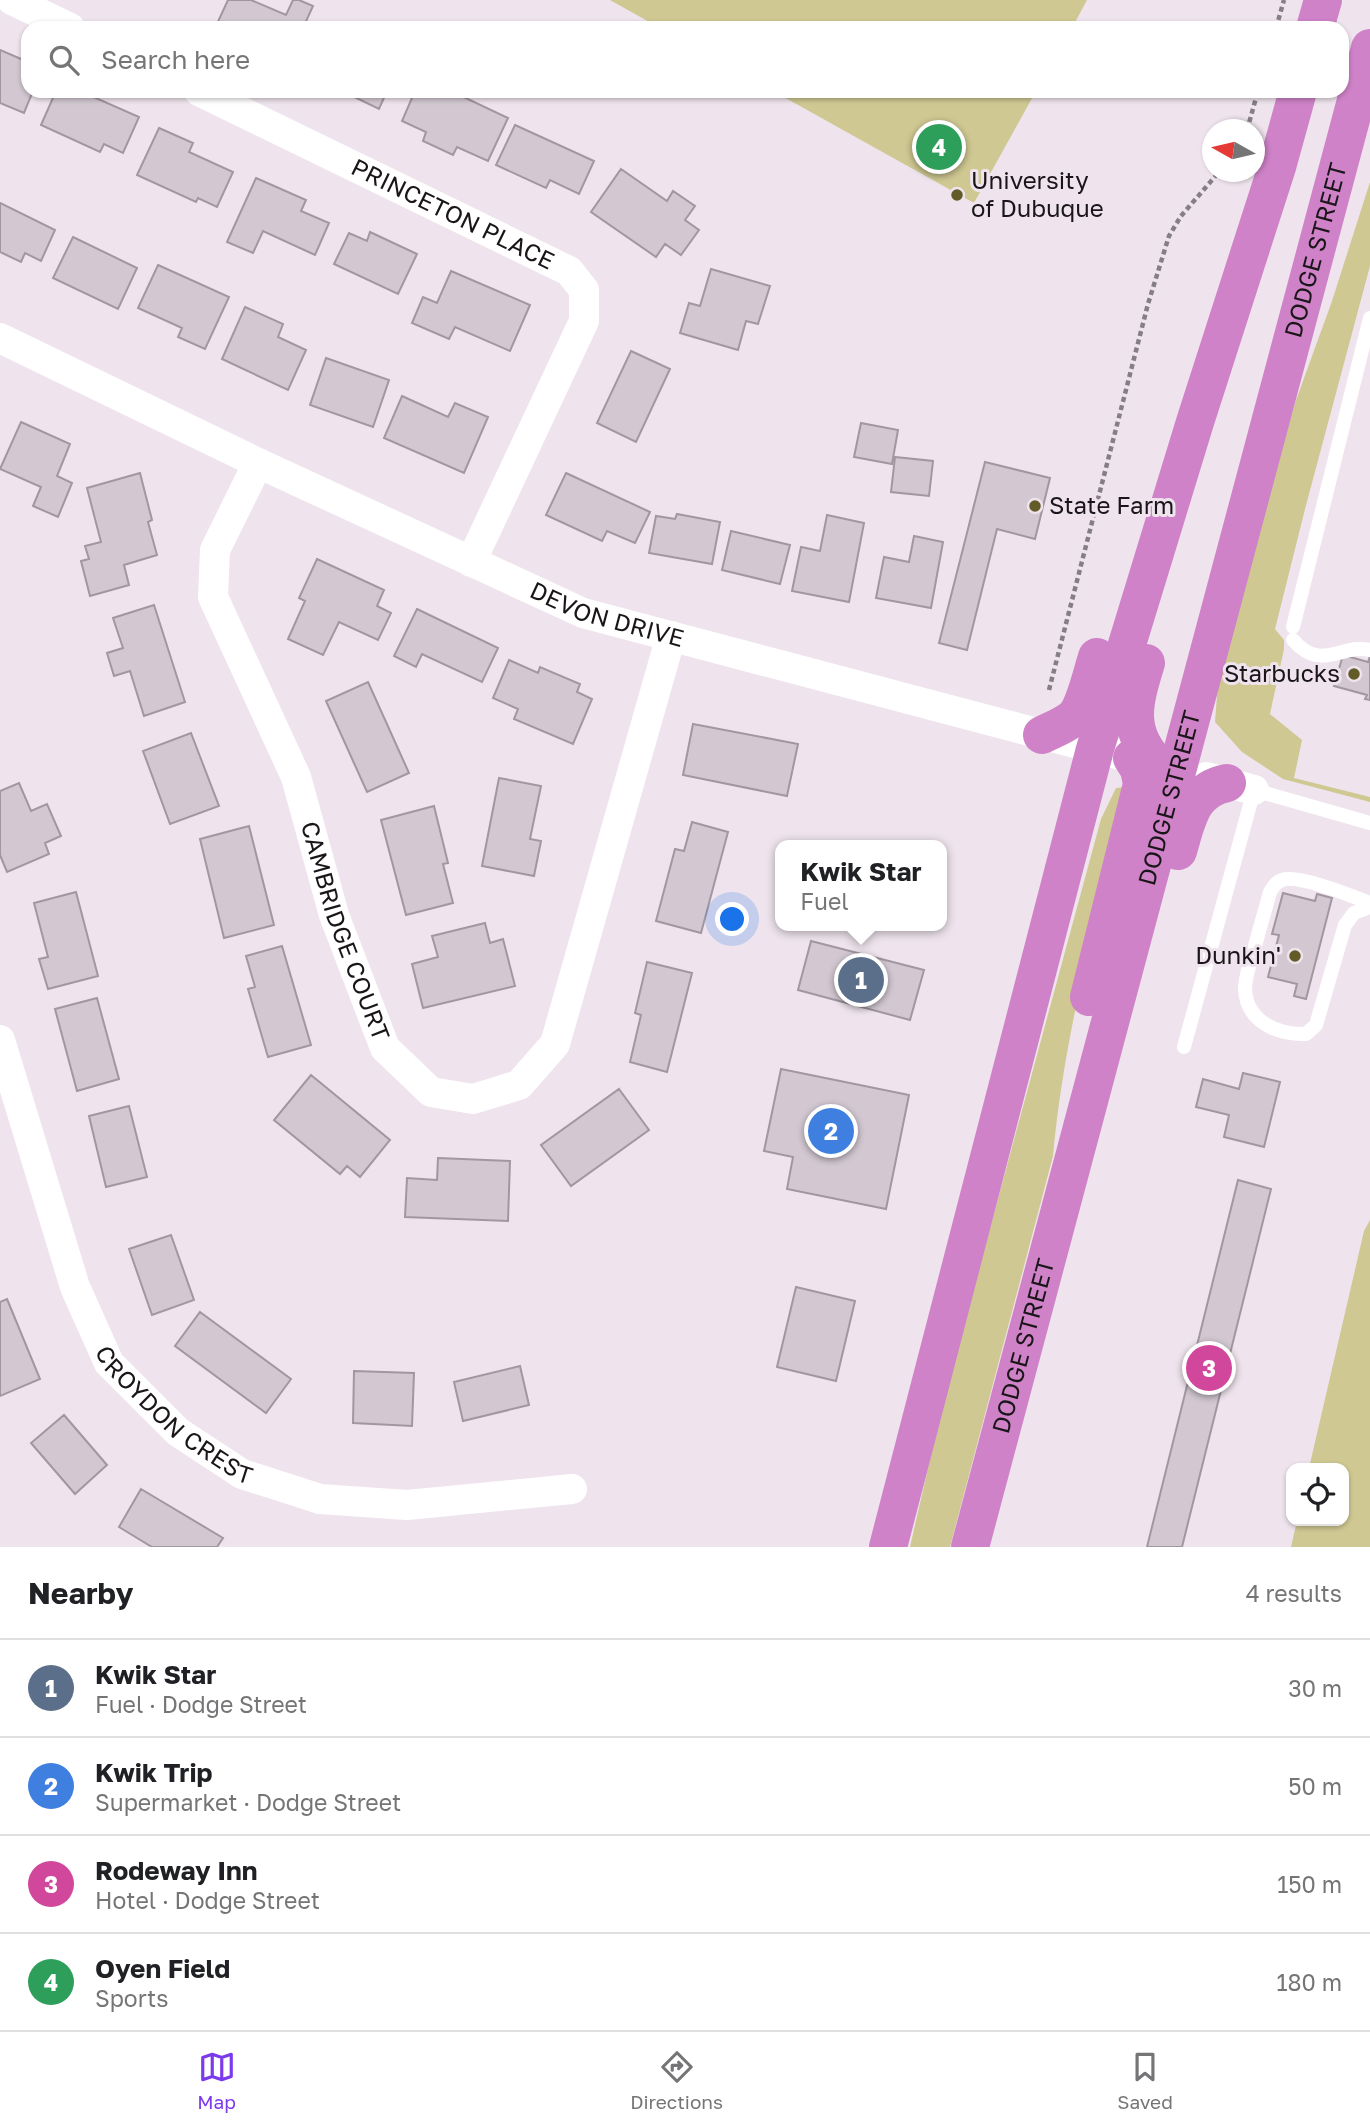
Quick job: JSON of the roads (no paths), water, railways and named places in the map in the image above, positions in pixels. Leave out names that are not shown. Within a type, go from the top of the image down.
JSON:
[{"type":"highway","name":"DODGE STREET","points":[[1155,764],[1370,48]]},
{"type":"highway","points":[[889,1546],[1096,749],[1296,98]]},
{"type":"highway","points":[[1076,1146],[1076,1052],[1142,784],[1139,769],[1155,764],[1142,743],[1135,716],[1135,701],[1220,409],[1227,321]]},
{"type":"highway","points":[[1042,734],[1075,717],[1088,687],[1155,467],[1227,321]]},
{"type":"highway","points":[[1076,1146],[1124,1040],[1189,813],[1204,793],[1214,785],[1240,787]]},
{"type":"highway","name":"DODGE STREET","points":[[970,1547],[1076,1146]]},
{"type":"street","points":[[12,0],[56,21]]},
{"type":"street","name":"PRINCETON PLACE","points":[[213,98],[569,271],[584,290],[584,321],[471,562]]},
{"type":"street","name":"DEVON DRIVE","points":[[0,338],[258,463],[583,613],[1240,787]]},
{"type":"street","name":"CAMBRIDGE COURT","points":[[258,463],[215,550],[214,597],[296,777],[334,915],[385,1048],[431,1092],[473,1099],[519,1085],[555,1044],[671,636]]},
{"type":"street","name":"CROYDON CREST","points":[[0,1040],[75,1287],[109,1363],[178,1432],[242,1474],[320,1499],[407,1505],[572,1489]]},
{"type":"lane","points":[[1370,318],[1293,633],[1303,651],[1317,655],[1333,656],[1363,648],[1370,650]]},
{"type":"lane","points":[[1184,1047],[1240,787],[1370,823]]},
{"type":"lane","points":[[1283,879],[1297,879],[1370,905],[1354,912],[1345,925],[1316,1025],[1306,1034],[1296,1035],[1273,1029],[1259,1021],[1249,1003],[1245,988],[1270,892],[1276,883],[1283,879]]},
{"type":"place","name":"Oyen Field","points":[[939,147]]},
{"type":"place","name":"University of Dubuque","points":[[957,195]]},
{"type":"place","name":"State Farm","points":[[1035,506]]},
{"type":"place","name":"Starbucks","points":[[1354,674]]},
{"type":"place","name":"Dunkin'","points":[[1295,956]]},
{"type":"place","name":"Kwik Star","points":[[861,980]]},
{"type":"place","name":"Kwik Trip","points":[[831,1131]]},
{"type":"place","name":"Rodeway Inn","points":[[1209,1368]]}]
